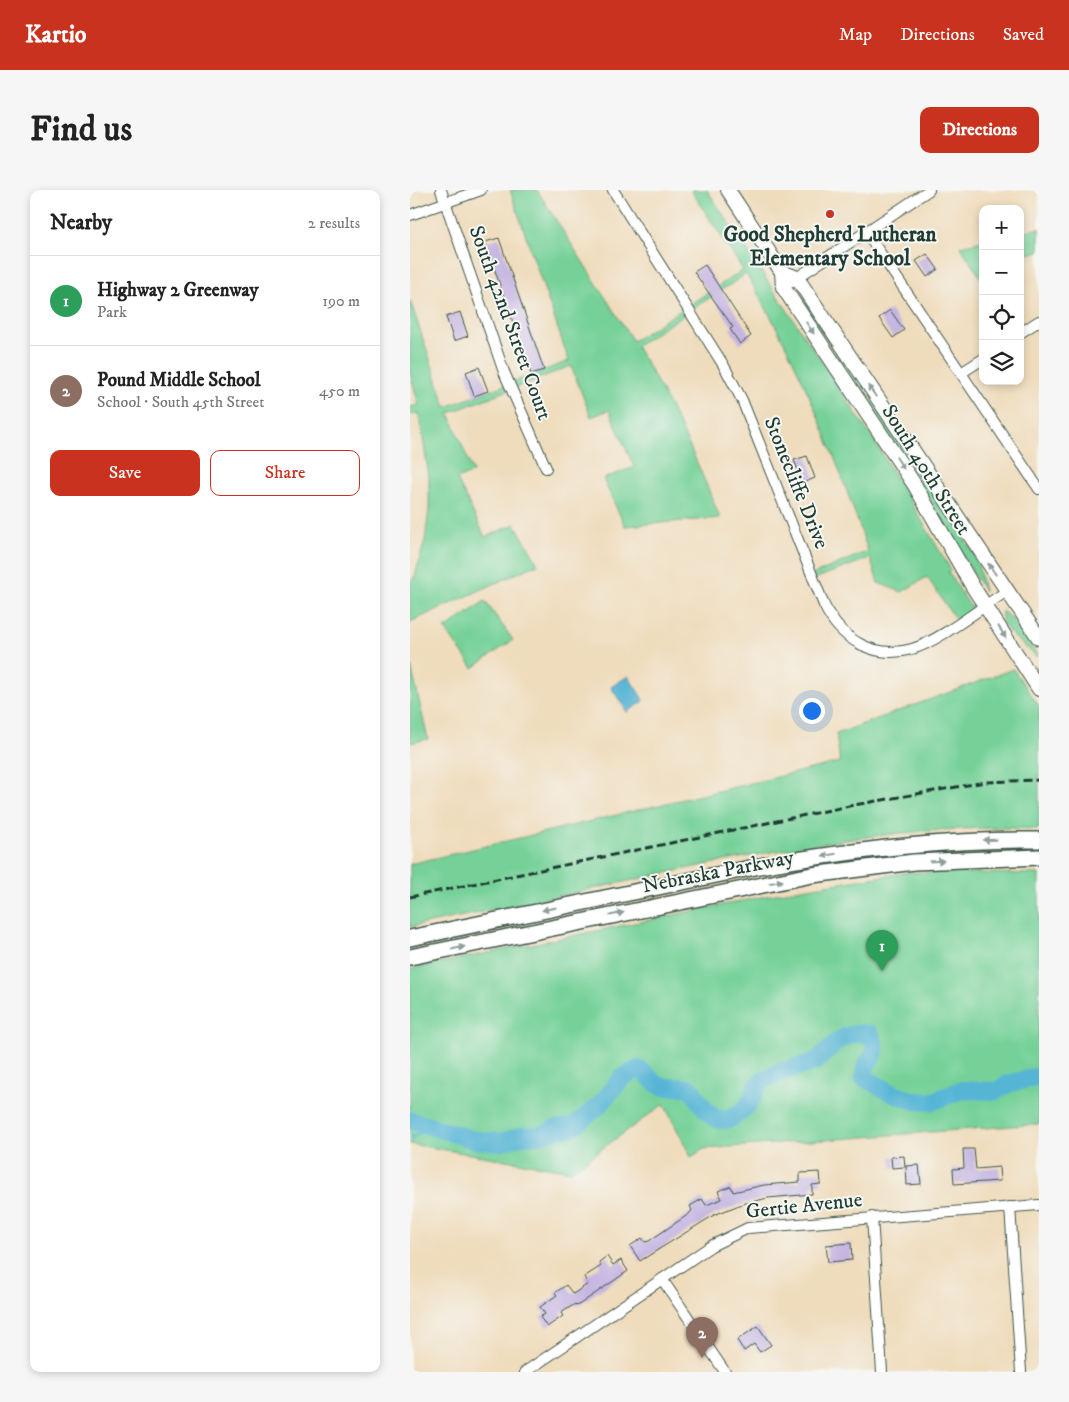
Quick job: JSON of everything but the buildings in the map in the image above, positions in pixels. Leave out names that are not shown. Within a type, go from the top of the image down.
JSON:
[{"type":"main road","name":"South 40th Street","points":[[728,190],[782,272],[783,287],[914,484],[985,605],[1039,689]]},
{"type":"main road","points":[[782,272],[797,278]]},
{"type":"main road","name":"South 40th Street","points":[[797,278],[1039,638]]},
{"type":"main road","name":"Nebraska Parkway","points":[[410,938],[765,865],[818,856],[929,843],[1039,840]]},
{"type":"main road","name":"Nebraska Parkway","points":[[410,957],[812,875],[914,862],[1039,857]]},
{"type":"street","name":"South 42nd Street Court","points":[[441,190],[504,372],[546,468]]},
{"type":"street","points":[[410,215],[481,190]]},
{"type":"street","name":"Stonecliffe Drive","points":[[613,190],[724,366],[742,400],[824,605],[837,626],[855,642],[866,647],[889,652],[901,651],[923,645],[1007,590]]},
{"type":"street","points":[[783,287],[930,190]]},
{"type":"street","points":[[866,232],[1038,484]]},
{"type":"street","points":[[1024,330],[1039,321]]},
{"type":"street","points":[[961,373],[979,361]]},
{"type":"street","name":"Gertie Avenue","points":[[525,1372],[723,1238],[748,1228],[1039,1205]]},
{"type":"street","points":[[1010,1207],[1021,1372]]},
{"type":"street","points":[[872,1217],[882,1372]]},
{"type":"street","points":[[662,1280],[725,1372]]},
{"type":"green space","points":[[510,190],[537,190],[633,341],[743,270],[691,190],[707,190],[875,442],[951,570],[948,572],[974,612],[958,623],[927,577],[902,592],[878,583],[870,558],[814,579],[812,575],[868,551],[843,479],[815,409],[783,340],[746,274],[636,346],[682,430],[720,518],[625,526],[603,479],[634,467],[609,410],[591,417],[571,366],[449,413],[473,472],[457,479],[485,537],[515,524],[538,564],[410,622],[410,583],[415,576],[425,540],[429,509],[429,477],[419,413],[410,415],[410,407],[419,405],[410,373],[410,300],[446,407],[569,361]]},
{"type":"green space","points":[[1039,228],[1039,252],[1024,254],[1024,232]]},
{"type":"green space","points":[[979,242],[979,275],[960,246]]},
{"type":"green space","points":[[800,294],[969,546],[977,561],[984,591],[911,469],[818,327]]},
{"type":"green space","points":[[485,601],[513,640],[473,668],[445,629]]},
{"type":"green space","points":[[1002,611],[1012,619],[1038,656],[1036,657],[1008,630],[1002,618]]},
{"type":"green space","points":[[410,662],[428,739],[410,743]]},
{"type":"green space","points":[[1013,669],[1039,706],[1039,829],[991,828],[944,830],[849,839],[708,864],[410,927],[410,864],[840,762],[836,734]]},
{"type":"green space","points":[[910,872],[1039,874],[1039,1124],[704,1149],[691,1157],[664,1104],[571,1171],[410,1144],[410,969],[795,890]]},
{"type":"water","points":[[628,676],[644,701],[627,712],[611,687]]},
{"type":"waterway","points":[[410,1120],[475,1140],[501,1142],[521,1136],[540,1135],[556,1129],[572,1127],[598,1107],[622,1078],[638,1069],[661,1086],[690,1088],[708,1113],[720,1119],[727,1119],[746,1108],[752,1100],[757,1086],[768,1077],[817,1060],[841,1039],[857,1034],[870,1034],[874,1042],[874,1054],[866,1066],[864,1078],[896,1095],[916,1101],[931,1102],[962,1090],[996,1091],[1008,1084],[1039,1076]]},
{"type":"waterway","points":[[410,1138],[431,1127]]},
{"type":"railway","points":[[410,897],[854,805],[985,782],[1039,780]]},
{"type":"place","name":"Good Shepherd Lutheran Elementary School","points":[[830,214]]},
{"type":"place","name":"Highway 2 Greenway","points":[[882,971]]},
{"type":"place","name":"Pound Middle School","points":[[702,1358]]}]
